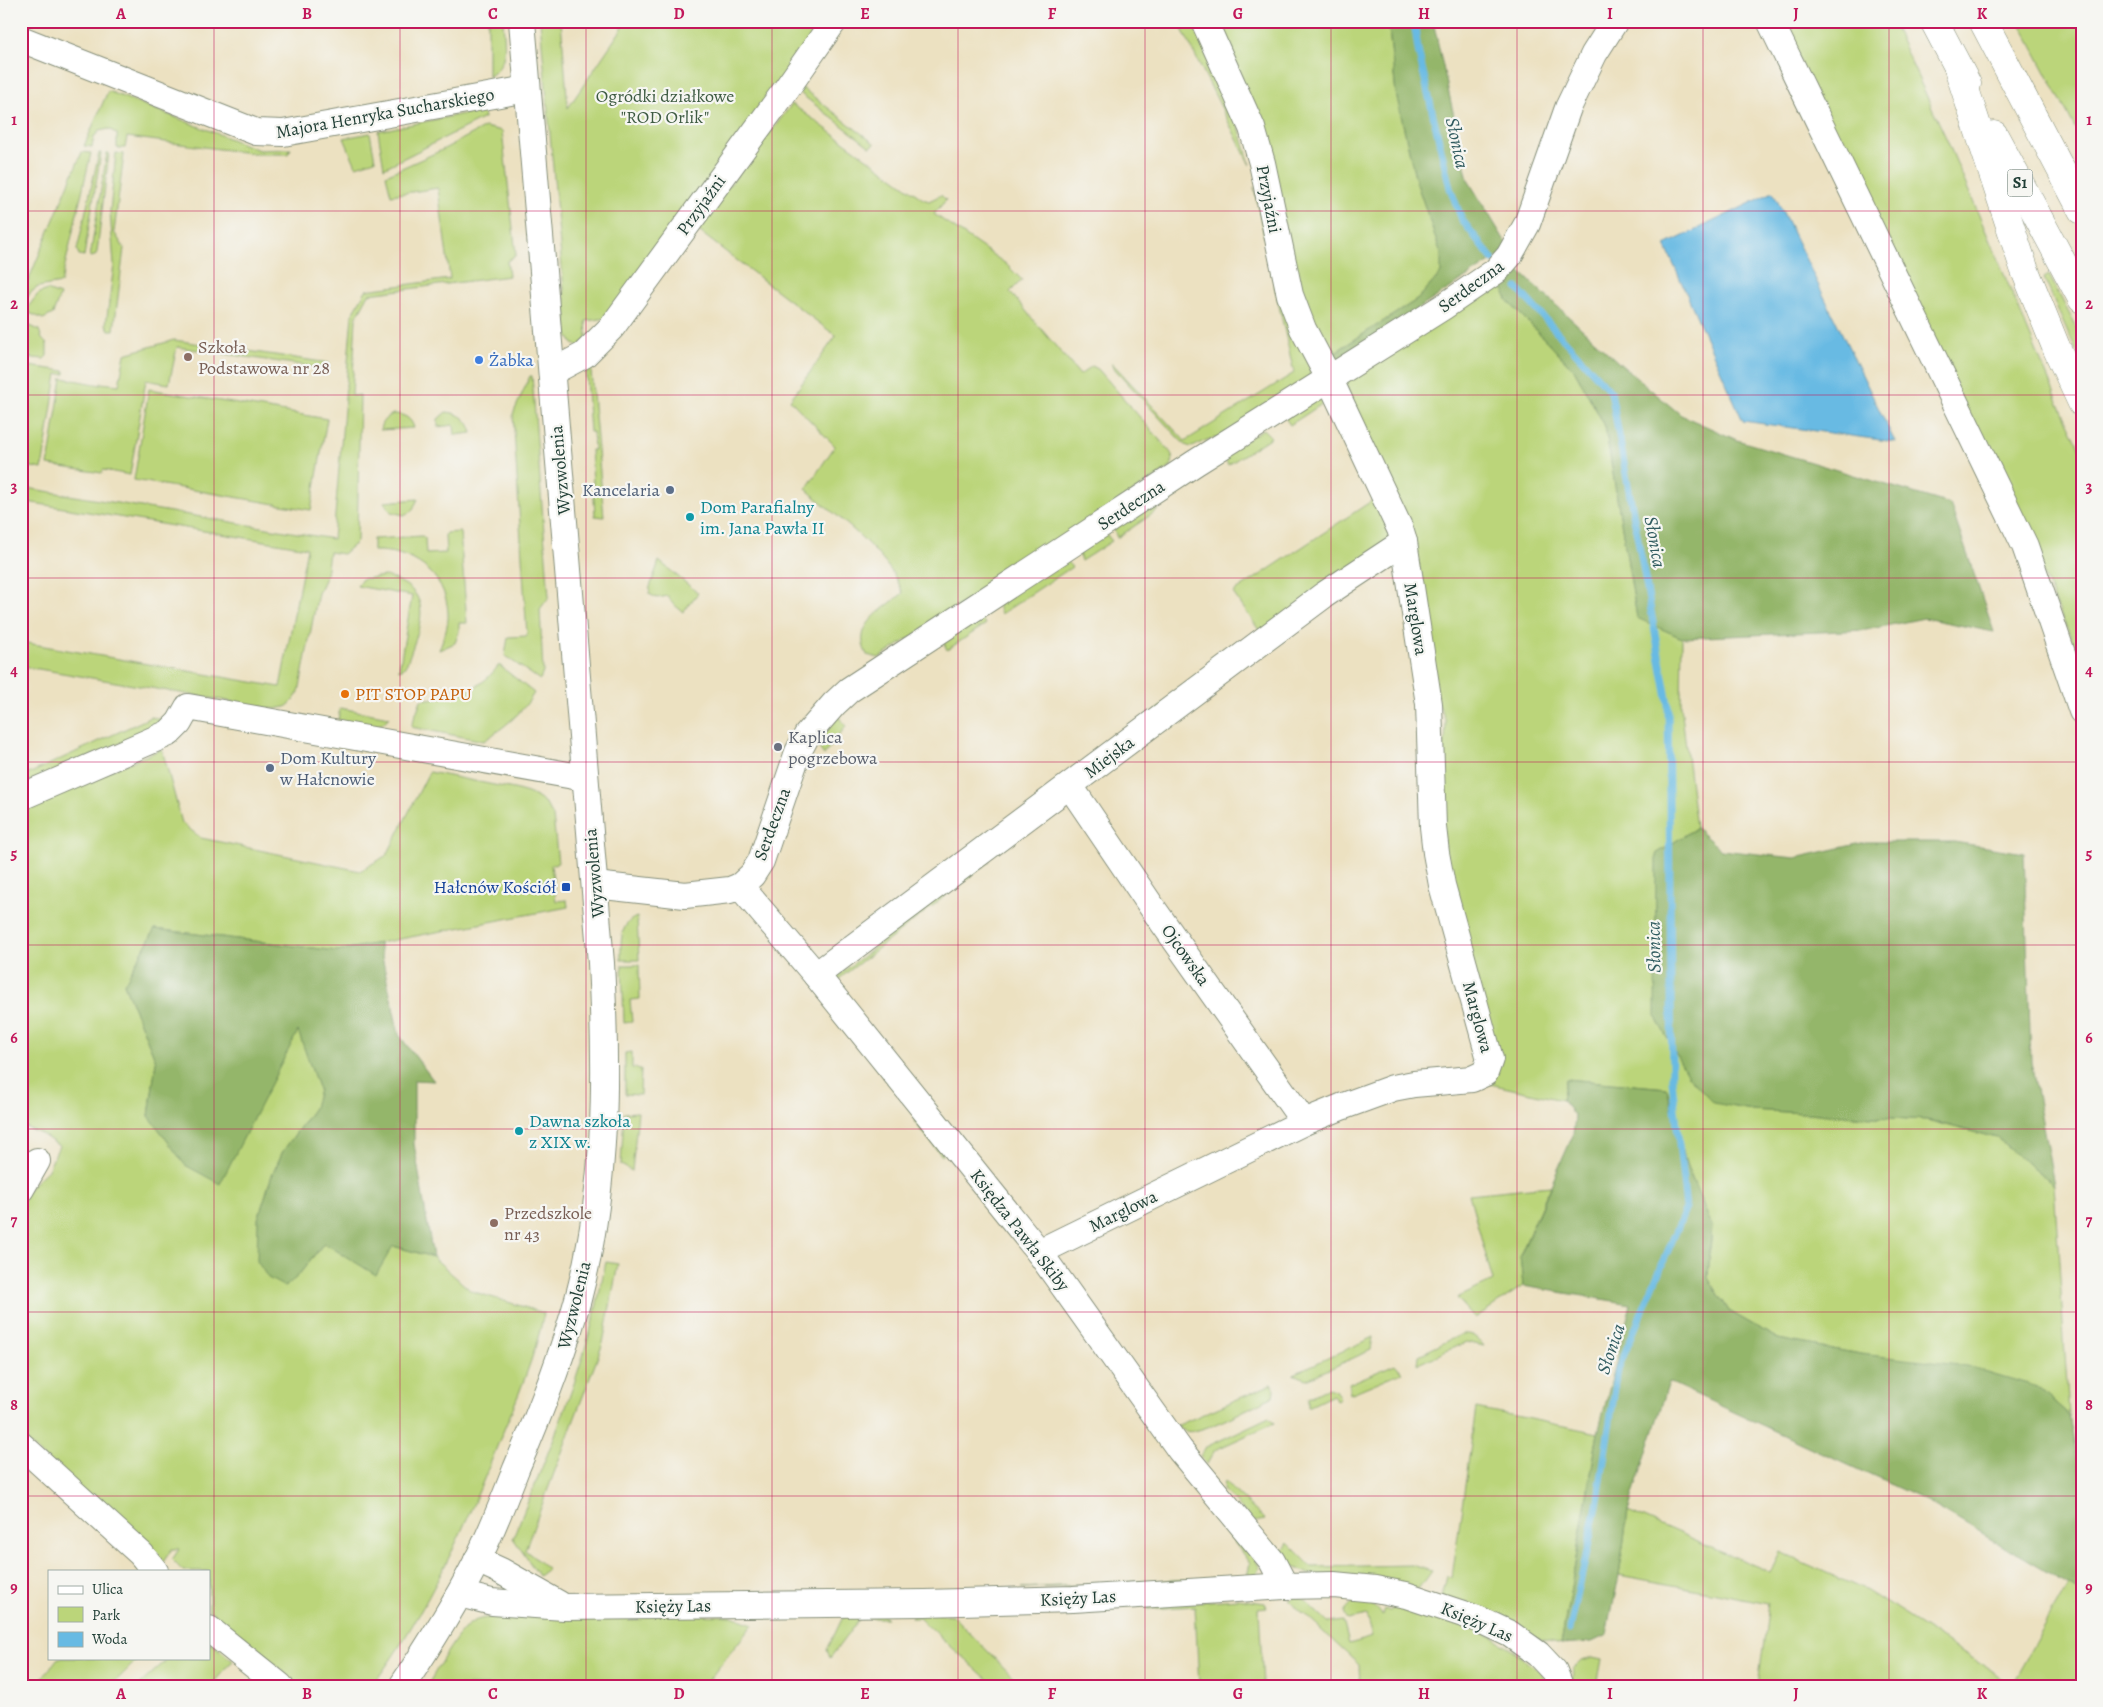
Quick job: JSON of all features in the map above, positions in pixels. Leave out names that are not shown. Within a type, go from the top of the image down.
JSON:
[{"type":"highway","name":"S1","points":[[1934,21],[2082,299]]},
{"type":"highway","name":"S1","points":[[1983,21],[2082,210]]},
{"type":"highway","points":[[1958,68],[2024,268],[2056,347],[2082,403]]},
{"type":"street","name":"Wyzwolenia","points":[[402,1686],[460,1594],[477,1560],[545,1400],[563,1351],[578,1297],[589,1245],[602,1141],[605,1058],[601,963],[522,21]]},
{"type":"street","name":"Przyjaźni","points":[[552,372],[584,355],[612,327],[834,21]]},
{"type":"street","name":"Przyjaźni","points":[[1204,21],[1252,128],[1262,163],[1290,296],[1303,329],[1329,378],[1400,529],[1404,542]]},
{"type":"street","name":"Serdeczna","points":[[740,886],[752,875],[761,861],[798,752],[807,735],[849,690],[1187,469],[1474,287],[1496,271],[1509,256],[1527,224],[1572,99],[1594,54],[1615,21]]},
{"type":"street","points":[[1770,21],[2025,546],[2082,711]]},
{"type":"street","name":"Majora Henryka Sucharskiego","points":[[21,39],[256,132],[282,133],[527,89]]},
{"type":"street","name":"Miejska","points":[[816,975],[1324,595],[1404,542]]},
{"type":"street","name":"Marglowa","points":[[1040,1252],[1304,1122],[1393,1088],[1414,1084],[1472,1079],[1485,1073],[1490,1059],[1442,885],[1436,854],[1433,827],[1429,704],[1404,542]]},
{"type":"street","points":[[21,797],[168,733],[179,723],[188,707],[585,778]]},
{"type":"street","name":"Ojcowska","points":[[1070,786],[1154,910],[1304,1122]]},
{"type":"street","points":[[595,885],[685,895],[730,890],[740,886]]},
{"type":"street","name":"Księdza Pawła Skiby","points":[[740,886],[816,975],[1040,1252],[1180,1450],[1272,1561],[1285,1586]]},
{"type":"street","points":[[21,1189],[37,1162]]},
{"type":"street","points":[[21,1445],[141,1554],[154,1570]]},
{"type":"street","points":[[477,1560],[501,1571],[564,1607]]},
{"type":"street","name":"Księży Las","points":[[460,1594],[492,1602],[564,1607],[924,1603],[1073,1599],[1285,1586],[1334,1585],[1375,1589],[1432,1603],[1510,1634],[1538,1654],[1554,1670],[1560,1686]]},
{"type":"street","points":[[210,1630],[280,1686]]},
{"type":"green space","points":[[488,21],[503,21],[504,52],[500,66],[488,77]]},
{"type":"green space","name":"Ogródki działkowe \"ROD Orlik\"","points":[[540,21],[561,21],[568,108],[627,21],[825,21],[608,318],[586,321],[587,337],[579,346],[573,344],[568,336]]},
{"type":"green space","points":[[1178,21],[1193,21],[1234,109],[1250,165]]},
{"type":"green space","points":[[1214,21],[1388,21],[1396,93],[1416,181],[1442,254],[1441,273],[1418,299],[1329,356],[1309,320]]},
{"type":"green space","points":[[1388,21],[1433,21],[1468,180],[1508,246],[1501,255],[1333,364],[1329,356],[1418,299],[1441,273],[1441,254],[1416,181],[1396,93]]},
{"type":"green space","points":[[1781,21],[1891,21],[1898,34],[1947,140],[2059,404],[2082,453],[2082,669],[2078,654],[2046,580]]},
{"type":"green space","points":[[2019,21],[2082,21],[2082,141]]},
{"type":"green space","points":[[801,87],[875,144],[870,147],[801,94],[798,91]]},
{"type":"green space","points":[[108,91],[259,150],[291,149],[288,154],[258,154],[127,137],[125,148],[117,148],[117,134],[109,129],[99,131],[94,137],[92,147],[84,146]]},
{"type":"green space","points":[[792,104],[923,199],[929,201],[941,195],[946,200],[934,214],[1006,264],[1022,280],[1010,292],[1080,375],[1092,366],[1098,369],[1171,453],[1173,459],[1171,467],[879,658],[867,655],[863,644],[863,635],[871,619],[903,593],[896,578],[874,550],[806,489],[835,446],[790,400],[836,336],[696,229]]},
{"type":"green space","points":[[483,110],[484,118],[384,168],[378,131]]},
{"type":"green space","points":[[485,127],[502,131],[516,255],[507,261],[509,276],[369,294],[356,318],[352,396],[360,395],[357,542],[343,554],[329,552],[326,575],[318,593],[299,692],[293,701],[286,707],[275,709],[21,666],[21,642],[280,687],[307,548],[21,501],[21,487],[333,539],[352,315],[366,290],[450,279],[438,188],[391,195],[386,175],[442,150]]},
{"type":"green space","points":[[370,133],[375,160],[356,166],[344,138]]},
{"type":"green space","points":[[82,152],[91,153],[61,283],[38,287],[30,293],[21,308],[21,298]]},
{"type":"green space","points":[[99,153],[101,153],[84,256],[79,255],[77,250]]},
{"type":"green space","points":[[107,153],[109,153],[97,252],[95,256],[90,257]]},
{"type":"green space","points":[[116,153],[124,154],[114,232],[124,248],[114,330],[109,330],[106,324],[114,265],[110,211]]},
{"type":"green space","points":[[1254,187],[1310,367],[1310,376],[1224,438],[1209,439],[1190,447],[1179,439],[1112,366],[1112,363],[1185,441],[1294,373]]},
{"type":"green space","points":[[1519,271],[1619,363],[1681,415],[1737,440],[1950,504],[1994,632],[1924,618],[1866,630],[1682,638],[1637,618],[1605,426],[1575,371],[1507,300],[1500,274]]},
{"type":"green space","points":[[1500,274],[1507,300],[1575,371],[1605,426],[1637,617],[1682,638],[1681,706],[1696,828],[1656,854],[1751,1110],[1927,1120],[1997,1138],[2054,1185],[2069,1415],[2038,1387],[1778,1339],[1729,1311],[1708,1277],[1712,1226],[1686,1164],[1667,1088],[1566,1079],[1562,1100],[1490,1084],[1447,885],[1437,759],[1445,742],[1446,721],[1430,685],[1412,550],[1343,377]]},
{"type":"green space","points":[[2049,275],[2082,338],[2082,364],[2044,278]]},
{"type":"green space","points":[[47,290],[60,295],[53,314],[43,319],[25,311],[38,294]]},
{"type":"green space","points":[[26,324],[39,330],[42,339],[47,344],[47,356],[44,359],[21,357],[21,327]]},
{"type":"green space","points":[[174,340],[329,363],[328,369],[177,347],[169,384],[146,380],[130,475],[103,470],[102,473],[48,465],[62,378],[101,385],[101,383],[119,385],[125,354]]},
{"type":"green space","points":[[595,360],[598,361],[591,371],[604,517],[595,516],[591,450],[594,450],[593,432],[590,432],[586,376],[587,371]]},
{"type":"green space","points":[[21,365],[65,371],[65,374],[57,374],[42,469],[21,465]]},
{"type":"green space","points":[[530,376],[532,376],[549,597],[540,609],[543,672],[540,680],[505,656],[508,637],[527,636],[513,414]]},
{"type":"green space","points":[[149,389],[327,419],[311,510],[134,480]]},
{"type":"green space","points":[[1322,392],[1327,393],[1332,398],[1395,532],[1393,541],[1097,756],[1056,789],[1051,787],[1261,633],[1233,593],[1376,498],[1328,400],[1290,425],[1283,415]]},
{"type":"green space","points":[[446,412],[463,418],[469,424],[472,433],[455,435],[454,425],[438,427],[438,419]]},
{"type":"green space","points":[[393,414],[406,417],[411,421],[414,428],[380,430],[384,420]]},
{"type":"green space","points":[[1263,429],[1271,437],[1228,465],[1223,456]]},
{"type":"green space","points":[[418,499],[412,511],[404,515],[391,512],[384,502]]},
{"type":"green space","points":[[1150,506],[1158,510],[1117,538],[1114,529]]},
{"type":"green space","points":[[460,532],[467,623],[459,623],[459,632],[455,643],[439,650],[448,623],[446,599],[441,586],[424,566],[412,559],[400,554],[373,551],[373,539],[422,536],[425,538],[426,554],[446,553],[446,533]]},
{"type":"green space","points":[[1105,533],[1112,541],[1081,561],[1078,551]]},
{"type":"green space","points":[[1064,559],[1072,567],[1001,614],[997,603]]},
{"type":"green space","points":[[659,561],[698,593],[683,612],[672,603],[668,596],[657,598],[649,594]]},
{"type":"green space","points":[[385,576],[401,582],[412,590],[419,600],[421,610],[417,635],[407,663],[404,668],[399,670],[412,596],[357,586],[362,579]]},
{"type":"green space","points":[[979,617],[986,624],[947,650],[943,641]]},
{"type":"green space","points":[[499,665],[534,693],[518,714],[484,741],[411,727],[421,700],[455,695],[473,688],[490,675]]},
{"type":"green space","points":[[340,708],[389,717],[379,726],[361,727],[341,723],[338,720]]},
{"type":"green space","points":[[837,715],[846,726],[824,755],[816,744]]},
{"type":"green space","points":[[151,717],[163,719],[164,724],[31,782],[22,777]]},
{"type":"green space","points":[[162,749],[182,823],[201,838],[360,871],[387,855],[429,772],[528,793],[545,803],[553,816],[558,863],[551,865],[556,901],[567,900],[568,907],[337,951],[155,929],[124,984],[156,1061],[149,1116],[220,1183],[298,1030],[319,1090],[314,1108],[283,1151],[271,1178],[258,1219],[297,1277],[324,1243],[393,1246],[433,1257],[471,1291],[544,1313],[536,1346],[525,1378],[474,1504],[428,1598],[411,1628],[372,1686],[300,1686],[210,1611],[210,1570],[182,1570],[172,1560],[179,1549],[172,1549],[161,1565],[21,1436],[21,1201],[29,1188],[48,1170],[59,1146],[43,1135],[21,1125],[21,808]]},
{"type":"green space","points":[[1696,828],[1721,850],[1795,858],[1866,842],[1954,842],[2024,853],[2031,1062],[2054,1185],[1997,1138],[1927,1120],[1751,1110],[1714,1103],[1688,1076],[1655,1016],[1656,854]]},
{"type":"green space","points":[[981,861],[990,861],[835,982],[837,976],[874,948],[878,938]]},
{"type":"green space","points":[[637,917],[639,960],[621,960],[621,941],[624,929],[631,920]]},
{"type":"green space","points":[[155,929],[337,951],[379,943],[399,1035],[434,1081],[414,1080],[414,1144],[433,1257],[393,1246],[376,1275],[324,1243],[297,1277],[285,1287],[268,1278],[257,1261],[258,1219],[271,1178],[283,1151],[314,1108],[319,1090],[298,1031],[220,1184],[185,1165],[149,1116],[156,1061],[124,984]]},
{"type":"green space","points":[[622,965],[639,965],[640,999],[630,1000],[632,1022],[624,1023]]},
{"type":"green space","points":[[632,1052],[632,1068],[641,1069],[640,1095],[625,1094],[625,1053]]},
{"type":"green space","points":[[1566,1079],[1667,1088],[1686,1164],[1712,1226],[1708,1277],[1729,1311],[1778,1339],[1860,1354],[1967,1366],[2038,1387],[2069,1415],[2082,1483],[2082,1593],[1926,1501],[1669,1382],[1628,1511],[1619,1575],[1607,1635],[1592,1642],[1561,1644],[1598,1433],[1631,1304],[1523,1286],[1520,1256],[1573,1135],[1575,1116],[1562,1100]]},
{"type":"green space","points":[[638,1112],[632,1171],[621,1165],[624,1113]]},
{"type":"green space","points":[[922,1118],[944,1154],[942,1156],[914,1121]]},
{"type":"green space","points":[[1550,1186],[1520,1255],[1523,1286],[1475,1318],[1457,1298],[1493,1281],[1469,1194]]},
{"type":"green space","points":[[606,1262],[618,1264],[603,1343],[525,1550],[548,1569],[539,1576],[513,1538],[575,1381],[593,1320]]},
{"type":"green space","points":[[1462,1334],[1469,1334],[1475,1337],[1484,1346],[1466,1342],[1418,1364],[1419,1355]]},
{"type":"green space","points":[[1373,1337],[1371,1350],[1307,1379],[1293,1374]]},
{"type":"green space","points":[[1395,1364],[1402,1372],[1350,1394],[1349,1384]]},
{"type":"green space","points":[[1272,1384],[1275,1390],[1274,1396],[1224,1421],[1191,1432],[1184,1431],[1176,1426]]},
{"type":"green space","points":[[1328,1388],[1335,1390],[1340,1399],[1336,1401],[1333,1395],[1308,1407],[1308,1398]]},
{"type":"green space","points":[[1476,1408],[1598,1433],[1561,1644],[1535,1638],[1442,1597],[1447,1576],[1452,1577]]},
{"type":"green space","points":[[1269,1417],[1274,1423],[1215,1450],[1207,1464],[1200,1457],[1204,1448]]},
{"type":"green space","points":[[1224,1481],[1265,1520],[1254,1522],[1223,1490]]},
{"type":"green space","points":[[1628,1511],[1770,1572],[1780,1552],[1867,1591],[2012,1683],[2068,1584],[2082,1593],[2082,1686],[1758,1686],[1769,1603],[1619,1575]]},
{"type":"green space","points":[[1231,1526],[1260,1567],[1254,1578],[1247,1582],[1021,1588],[1247,1576],[1250,1564],[1224,1528]]},
{"type":"green space","points":[[1288,1543],[1312,1567],[1412,1565],[1431,1571],[1418,1589],[1308,1574],[1289,1564],[1280,1556]]},
{"type":"green space","points":[[1297,1596],[1303,1599],[1328,1623],[1343,1621],[1349,1644],[1373,1637],[1367,1616],[1348,1620],[1344,1612],[1354,1602],[1363,1600],[1368,1602],[1382,1616],[1384,1609],[1390,1611],[1402,1602],[1493,1637],[1540,1671],[1548,1686],[1360,1686],[1359,1665],[1289,1600]]},
{"type":"green space","points":[[1238,1599],[1265,1603],[1267,1607],[1259,1608],[1263,1686],[1199,1686],[1195,1606],[1148,1609],[1148,1605]]},
{"type":"green space","points":[[498,1610],[732,1616],[753,1624],[704,1686],[427,1686],[453,1643],[465,1628],[477,1620],[498,1616]]},
{"type":"green space","points":[[915,1611],[952,1615],[1022,1686],[995,1686],[919,1618],[911,1618]]},
{"type":"green space","points":[[849,1613],[881,1613],[887,1618],[860,1618],[830,1658],[827,1650],[842,1619]]},
{"type":"green space","points":[[210,1642],[233,1661],[210,1686],[138,1686],[167,1660],[210,1660]]},
{"type":"green space","points":[[1592,1657],[1602,1659],[1597,1686],[1572,1686],[1573,1669],[1582,1660]]},
{"type":"green space","points":[[56,1660],[137,1660],[108,1686],[36,1686]]},
{"type":"water","points":[[1773,192],[1895,442],[1743,421],[1665,245]]},
{"type":"waterway","name":"Słonica","points":[[1414,21],[1418,50],[1450,188],[1462,220],[1493,260]]},
{"type":"waterway","name":"Słonica","points":[[1517,288],[1611,392],[1668,704],[1672,1080],[1686,1208],[1618,1369],[1597,1506],[1570,1629]]},
{"type":"place","name":"Szkoła Podstawowa nr 28","points":[[188,357]]},
{"type":"place","name":"Żabka","points":[[479,360]]},
{"type":"place","name":"Kancelaria","points":[[670,490]]},
{"type":"place","name":"Dom Parafialny im. Jana Pawła II","points":[[690,517]]},
{"type":"place","name":"PIT STOP PAPU","points":[[345,694]]},
{"type":"place","name":"Kaplica pogrzebowa","points":[[778,747]]},
{"type":"place","name":"Dom Kultury w Hałcnowie","points":[[270,768]]},
{"type":"place","name":"Hałcnów Kościół","points":[[566,887]]},
{"type":"place","name":"Dawna szkoła z XIX w.","points":[[519,1131]]},
{"type":"place","name":"Przedszkole nr 43","points":[[494,1223]]}]
